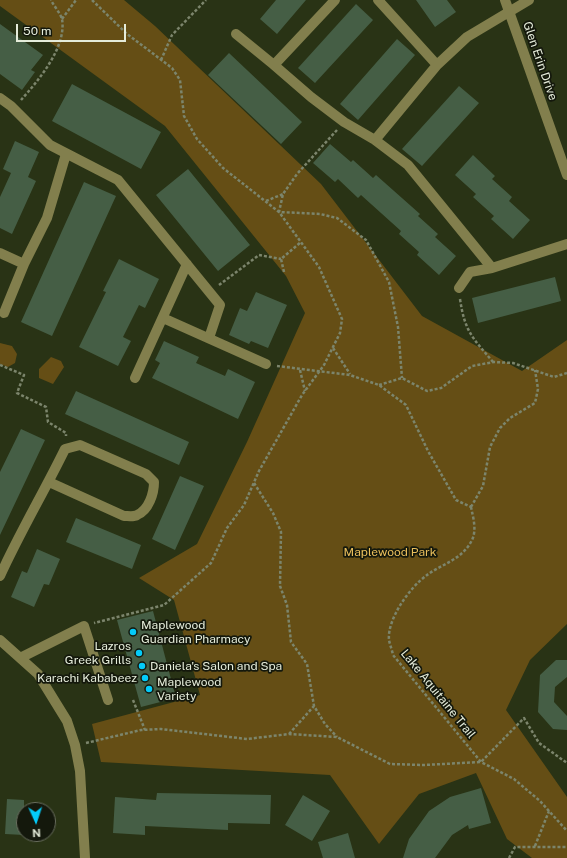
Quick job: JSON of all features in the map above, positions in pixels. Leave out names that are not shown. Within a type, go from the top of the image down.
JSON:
[{"type":"street","points":[[274,65],[335,0]]},
{"type":"street","points":[[378,0],[438,66]]},
{"type":"street","name":"Glen Erin Drive","points":[[505,0],[567,175]]},
{"type":"street","points":[[375,140],[438,66],[467,37],[529,0]]},
{"type":"street","points":[[236,34],[311,97],[344,122],[375,140],[408,165],[492,268]]},
{"type":"street","points":[[0,98],[11,106],[50,145],[118,180],[220,305],[209,338]]},
{"type":"street","points":[[4,313],[24,264],[47,218],[66,154]]},
{"type":"street","points":[[459,288],[470,272],[492,268],[567,244]]},
{"type":"street","points":[[0,253],[24,264]]},
{"type":"street","points":[[135,378],[187,264]]},
{"type":"street","points":[[163,318],[266,364]]},
{"type":"street","points":[[0,576],[18,536],[49,482],[65,449],[80,445],[146,474],[154,482],[154,492],[146,508],[137,515],[124,516],[49,482]]},
{"type":"street","points":[[20,658],[84,626],[108,700]]},
{"type":"street","points":[[0,640],[38,674],[67,721],[75,746],[80,771],[85,858]]},
{"type":"path","points":[[51,0],[62,19]]},
{"type":"path","points":[[11,106],[20,102],[55,53],[60,40],[62,19],[76,0]]},
{"type":"path","points":[[84,626],[164,606],[211,563],[227,528],[244,505],[254,483],[305,391],[333,348],[340,333],[342,319],[319,267],[279,212],[223,168],[197,139],[184,116],[180,80],[172,68],[127,34],[92,0]]},
{"type":"path","points":[[161,60],[172,35],[206,0]]},
{"type":"path","points":[[279,212],[283,194],[297,174],[344,122]]},
{"type":"path","points":[[266,201],[283,194]]},
{"type":"path","points":[[279,212],[320,214],[337,218],[366,240],[389,282],[398,327],[402,378]]},
{"type":"path","points":[[281,259],[301,242]]},
{"type":"path","points":[[210,292],[259,255],[281,259]]},
{"type":"path","points":[[281,259],[284,272]]},
{"type":"path","points":[[459,288],[466,327],[473,338],[494,362]]},
{"type":"path","points":[[333,348],[350,375]]},
{"type":"path","points":[[379,385],[402,378],[427,390],[441,388],[472,366],[494,362],[513,363],[554,377],[567,373]]},
{"type":"path","points":[[266,364],[300,370],[320,370],[350,375],[379,385],[406,405],[428,451],[456,500],[471,507],[483,486],[490,447],[500,428],[510,418],[535,403],[538,389],[534,370]]},
{"type":"path","points":[[0,365],[24,375],[17,393],[46,407],[48,422],[66,433],[65,449]]},
{"type":"path","points":[[300,370],[305,391]]},
{"type":"path","points":[[254,483],[273,513],[281,532],[280,586],[287,605],[291,642],[308,664],[314,706],[325,724],[337,737],[390,764],[424,765],[481,762],[524,718],[539,743],[567,763]]},
{"type":"path","name":"Lake Aquitaine Trail","points":[[471,507],[475,526],[472,540],[456,559],[426,576],[407,596],[393,618],[389,639],[394,655],[481,762],[514,779],[549,811],[567,831]]},
{"type":"path","points":[[133,700],[145,730]]},
{"type":"path","points":[[289,734],[314,706]]},
{"type":"path","points":[[75,746],[145,730],[161,729],[247,739],[289,734],[337,737]]},
{"type":"path","points":[[535,846],[549,811]]},
{"type":"path","points":[[509,858],[515,847],[567,847]]},
{"type":"green space","name":"Maplewood Park","points":[[0,0],[124,0],[155,26],[321,184],[422,316],[522,371],[567,340],[567,624],[530,660],[506,710],[567,797],[567,858],[532,858],[507,839],[476,773],[419,794],[379,844],[330,775],[101,762],[92,724],[200,695],[174,600],[139,578],[197,544],[247,442],[305,313],[286,276],[165,126],[0,6]]},
{"type":"green space","points":[[0,343],[12,346],[17,354],[15,363],[8,367],[0,364]]},
{"type":"green space","points":[[51,357],[61,361],[64,367],[53,384],[39,378],[39,369]]},
{"type":"building","points":[[276,0],[306,0],[277,34],[260,19]]},
{"type":"building","points":[[416,0],[447,0],[456,12],[435,27]]},
{"type":"building","points":[[356,4],[373,20],[315,83],[298,68]]},
{"type":"building","points":[[0,24],[43,55],[31,70],[35,72],[22,90],[0,74]]},
{"type":"building","points":[[397,39],[415,55],[358,120],[340,104]]},
{"type":"building","points":[[229,53],[302,122],[281,144],[208,75]]},
{"type":"building","points":[[72,84],[161,132],[141,169],[52,121]]},
{"type":"building","points":[[459,86],[479,103],[422,166],[402,149]]},
{"type":"building","points":[[15,141],[39,152],[28,177],[36,181],[12,234],[0,228],[0,197],[11,173],[3,169]]},
{"type":"building","points":[[330,144],[351,162],[353,160],[373,178],[376,175],[420,214],[418,216],[438,234],[435,237],[456,256],[439,275],[417,255],[419,252],[399,234],[401,231],[361,195],[358,198],[338,179],[335,182],[313,163]]},
{"type":"building","points":[[473,155],[495,176],[492,179],[512,197],[509,201],[530,220],[513,239],[491,219],[494,216],[473,197],[476,194],[455,175]]},
{"type":"building","points":[[188,169],[250,245],[218,271],[156,195]]},
{"type":"building","points":[[84,182],[116,196],[52,336],[21,322]]},
{"type":"building","points":[[119,259],[159,279],[145,308],[139,305],[123,337],[131,341],[118,366],[79,347],[106,292],[103,291]]},
{"type":"building","points":[[555,277],[561,301],[478,323],[472,298]]},
{"type":"building","points":[[256,292],[287,305],[268,348],[251,341],[249,344],[229,335],[240,308],[247,311]]},
{"type":"building","points":[[164,341],[199,357],[196,363],[225,376],[228,369],[255,382],[238,419],[152,378],[160,363],[155,360]]},
{"type":"building","points":[[76,391],[189,442],[179,465],[65,414]]},
{"type":"building","points":[[21,429],[45,440],[0,535],[0,472]]},
{"type":"building","points":[[180,476],[204,486],[175,550],[152,539]]},
{"type":"building","points":[[76,518],[141,545],[132,569],[66,542]]},
{"type":"building","points":[[37,549],[60,559],[49,585],[44,584],[34,607],[11,597],[22,571],[27,573]]},
{"type":"building","points":[[153,611],[176,698],[141,707],[117,620]]},
{"type":"building","points":[[556,660],[567,660],[567,677],[555,687],[554,702],[567,716],[567,730],[553,729],[538,712],[540,675]]},
{"type":"building","points":[[481,788],[491,823],[469,829],[468,825],[452,835],[435,858],[403,858],[409,839],[429,811],[450,797]]},
{"type":"building","points":[[157,793],[271,795],[270,824],[228,823],[228,830],[145,826],[145,835],[113,833],[115,797],[156,800]]},
{"type":"building","points":[[303,795],[330,811],[312,841],[285,825]]},
{"type":"building","points":[[7,799],[24,800],[24,802],[16,802],[16,835],[5,834]]},
{"type":"building","points":[[348,833],[355,858],[323,858],[318,842]]},
{"type":"place","name":"Maplewood Guardian Pharmacy","points":[[133,632]]},
{"type":"place","name":"Lazros Greek Grills","points":[[139,653]]},
{"type":"place","name":"Daniela's Salon and Spa","points":[[142,666]]},
{"type":"place","name":"Karachi Kababeez","points":[[145,678]]},
{"type":"place","name":"Maplewood Variety","points":[[149,689]]}]
